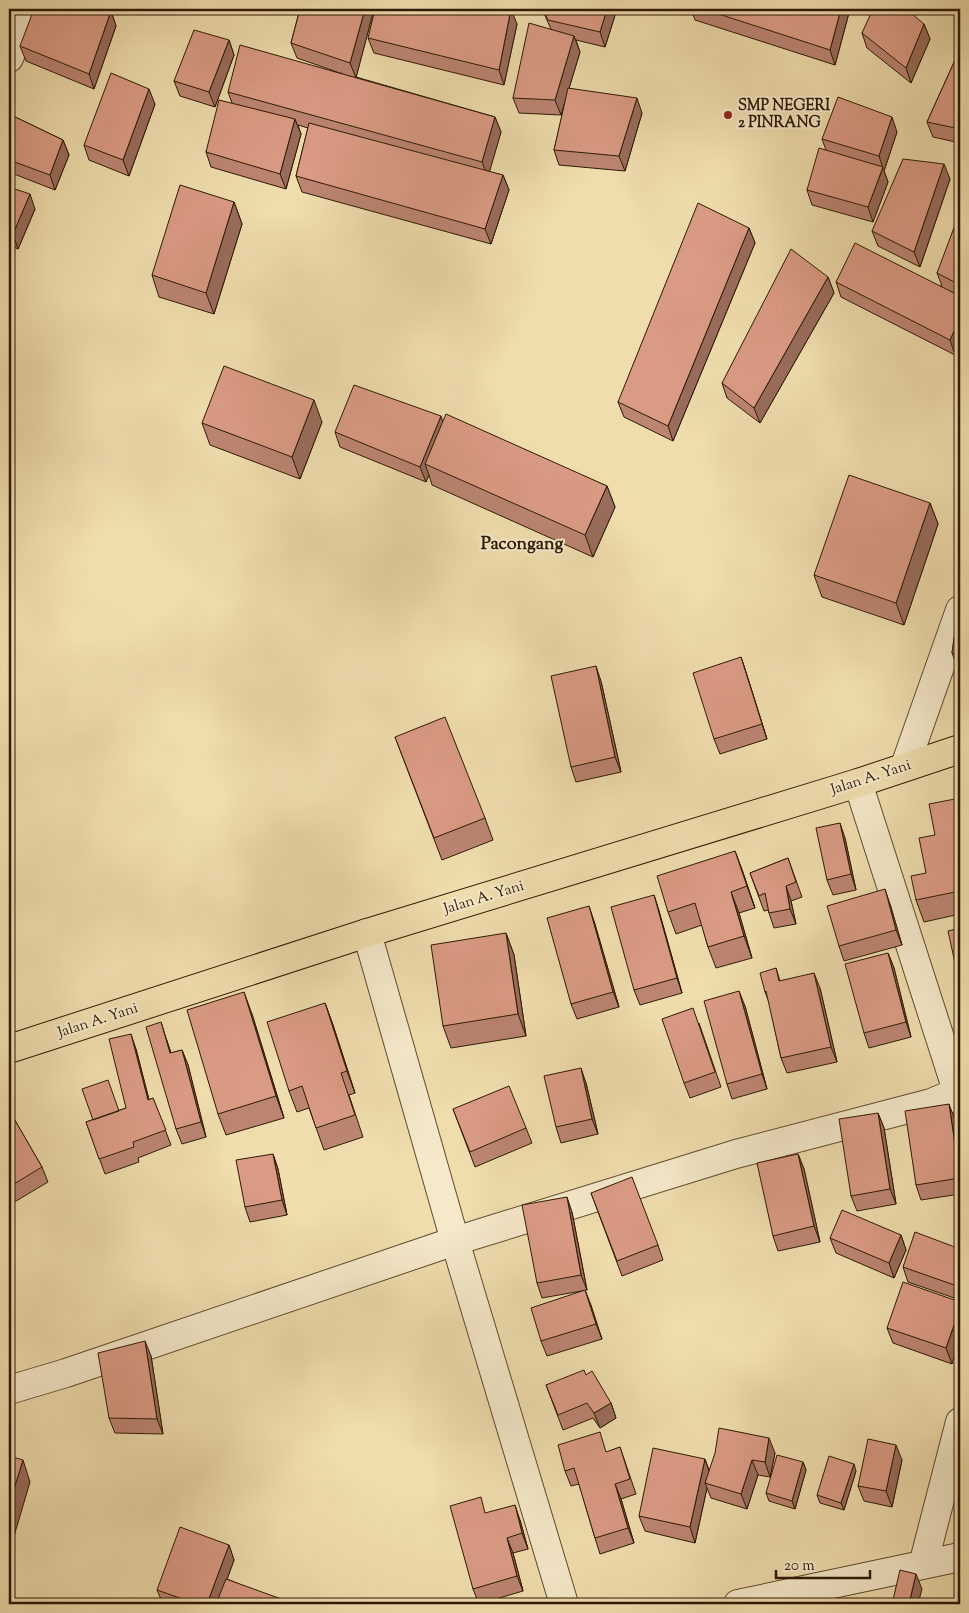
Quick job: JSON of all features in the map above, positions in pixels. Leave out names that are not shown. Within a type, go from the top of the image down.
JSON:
[{"type":"highway","name":"Jalan A. Yani","points":[[9,1049],[367,934],[960,750]]},
{"type":"street","points":[[9,58],[30,9]]},
{"type":"street","points":[[905,766],[960,610]]},
{"type":"street","points":[[9,1390],[66,1373],[456,1241],[736,1154],[960,1095],[858,783]]},
{"type":"street","points":[[367,934],[564,1604]]},
{"type":"street","points":[[923,1565],[960,1422]]},
{"type":"street","points":[[738,1604],[960,1557]]},
{"type":"building","points":[[34,9],[106,9],[111,11],[89,74],[20,46]]},
{"type":"building","points":[[300,9],[365,9],[350,63],[291,43]]},
{"type":"building","points":[[375,9],[511,9],[499,70],[368,38]]},
{"type":"building","points":[[543,9],[607,9],[600,32],[548,20]]},
{"type":"building","points":[[703,9],[841,9],[830,50]]},
{"type":"building","points":[[873,9],[906,9],[924,24],[906,68],[862,33]]},
{"type":"building","points":[[529,23],[574,36],[555,100],[513,98]]},
{"type":"building","points":[[194,30],[229,40],[209,92],[174,81]]},
{"type":"building","points":[[240,45],[495,117],[482,162],[228,92]]},
{"type":"building","points":[[960,49],[960,129],[927,122]]},
{"type":"building","points":[[111,73],[149,89],[123,160],[84,145]]},
{"type":"building","points":[[568,88],[637,98],[619,156],[554,150]]},
{"type":"building","points":[[838,97],[892,117],[879,156],[822,139]]},
{"type":"building","points":[[219,100],[295,119],[280,174],[206,152]]},
{"type":"building","points":[[9,114],[63,140],[50,175],[9,160]]},
{"type":"building","points":[[309,123],[503,175],[485,229],[296,176]]},
{"type":"building","points":[[819,148],[883,167],[868,207],[807,190]]},
{"type":"building","points":[[903,159],[944,164],[914,252],[872,231]]},
{"type":"building","points":[[180,185],[234,202],[206,293],[152,275]]},
{"type":"building","points":[[9,187],[30,194],[13,234],[9,233]]},
{"type":"building","points":[[960,201],[960,215],[956,213]]},
{"type":"building","points":[[698,203],[749,228],[668,426],[618,402]]},
{"type":"building","points":[[955,225],[960,228],[960,285],[937,273]]},
{"type":"building","points":[[855,243],[960,296],[960,318],[950,340],[836,282]]},
{"type":"building","points":[[791,249],[828,277],[754,408],[722,383]]},
{"type":"building","points":[[960,338],[960,355],[954,352]]},
{"type":"building","points":[[224,366],[314,400],[292,457],[202,423]]},
{"type":"building","points":[[354,385],[441,416],[420,467],[335,432]]},
{"type":"building","points":[[446,414],[607,486],[585,535],[425,464]]},
{"type":"building","points":[[849,475],[930,503],[896,603],[814,575]]},
{"type":"building","points":[[960,597],[960,654],[952,653]]},
{"type":"building","points":[[741,657],[762,724],[714,739],[693,673]]},
{"type":"building","points":[[596,666],[615,757],[571,767],[551,676]]},
{"type":"building","points":[[445,717],[485,818],[434,838],[395,737]]},
{"type":"building","points":[[960,798],[960,891],[916,900],[911,876],[926,873],[919,838],[935,835],[929,804]]},
{"type":"building","points":[[840,823],[851,874],[827,880],[816,828]]},
{"type":"building","points":[[735,851],[747,886],[731,892],[744,936],[708,947],[695,903],[668,912],[657,876]]},
{"type":"building","points":[[788,858],[796,882],[786,886],[790,909],[769,913],[765,893],[759,896],[750,873]]},
{"type":"building","points":[[885,889],[896,930],[839,946],[827,906]]},
{"type":"building","points":[[654,895],[677,978],[634,990],[611,907]]},
{"type":"building","points":[[589,906],[613,992],[571,1004],[547,918]]},
{"type":"building","points":[[960,928],[960,986],[948,931]]},
{"type":"building","points":[[506,933],[518,1014],[443,1026],[431,945]]},
{"type":"building","points":[[888,953],[906,1022],[864,1033],[845,964]]},
{"type":"building","points":[[776,968],[779,981],[814,973],[831,1047],[781,1058],[766,991],[760,973]]},
{"type":"building","points":[[739,991],[762,1074],[727,1084],[704,1001]]},
{"type":"building","points":[[244,992],[276,1096],[218,1114],[187,1010]]},
{"type":"building","points":[[325,1003],[347,1071],[341,1073],[355,1115],[316,1128],[302,1086],[289,1091],[267,1022]]},
{"type":"building","points":[[693,1008],[715,1072],[684,1083],[662,1019]]},
{"type":"building","points":[[161,1022],[170,1053],[182,1050],[201,1122],[176,1129],[146,1027]]},
{"type":"building","points":[[131,1034],[148,1100],[153,1098],[166,1130],[133,1142],[134,1147],[99,1159],[86,1122],[126,1108],[109,1039]]},
{"type":"building","points":[[581,1068],[592,1119],[556,1127],[544,1076]]},
{"type":"building","points":[[108,1080],[119,1111],[93,1120],[82,1089]]},
{"type":"building","points":[[509,1086],[526,1128],[470,1152],[453,1109]]},
{"type":"building","points":[[949,1104],[960,1178],[916,1185],[905,1111]]},
{"type":"building","points":[[9,1110],[42,1167],[9,1187]]},
{"type":"building","points":[[878,1113],[890,1189],[851,1196],[839,1119]]},
{"type":"building","points":[[273,1154],[282,1200],[245,1207],[236,1160]]},
{"type":"building","points":[[798,1154],[814,1226],[773,1236],[757,1163]]},
{"type":"building","points":[[632,1177],[658,1245],[617,1261],[591,1193]]},
{"type":"building","points":[[567,1197],[581,1275],[537,1283],[522,1205]]},
{"type":"building","points":[[842,1210],[901,1235],[889,1263],[830,1238]]},
{"type":"building","points":[[915,1232],[960,1249],[960,1287],[903,1267]]},
{"type":"building","points":[[903,1282],[960,1302],[960,1308],[946,1348],[887,1328]]},
{"type":"building","points":[[585,1290],[596,1324],[541,1341],[531,1308]]},
{"type":"building","points":[[145,1341],[157,1419],[109,1418],[98,1353]]},
{"type":"building","points":[[584,1370],[586,1375],[592,1371],[611,1403],[594,1413],[587,1403],[558,1415],[546,1385]]},
{"type":"building","points":[[719,1428],[769,1438],[765,1462],[752,1460],[741,1494],[705,1483],[715,1453]]},
{"type":"building","points":[[600,1432],[606,1452],[620,1447],[630,1479],[615,1484],[628,1528],[595,1538],[574,1468],[565,1471],[558,1445]]},
{"type":"building","points":[[868,1439],[896,1445],[886,1491],[858,1486]]},
{"type":"building","points":[[653,1448],[705,1459],[690,1527],[639,1516]]},
{"type":"building","points":[[777,1455],[803,1462],[792,1501],[766,1493]]},
{"type":"building","points":[[9,1456],[23,1460],[9,1505]]},
{"type":"building","points":[[829,1456],[854,1464],[841,1503],[817,1495]]},
{"type":"building","points":[[481,1497],[485,1513],[515,1505],[522,1533],[507,1538],[517,1576],[473,1589],[450,1506]]},
{"type":"building","points":[[180,1527],[229,1545],[207,1604],[197,1604],[157,1590]]},
{"type":"building","points":[[900,1570],[916,1574],[909,1604],[892,1604]]},
{"type":"building","points":[[226,1579],[284,1600],[283,1604],[216,1604]]},
{"type":"building","points":[[799,1599],[818,1604],[797,1604]]},
{"type":"place","name":"SMP NEGERI 2 PINRANG","points":[[728,115]]},
{"type":"district","name":"Pacongang","points":[[522,545]]}]
